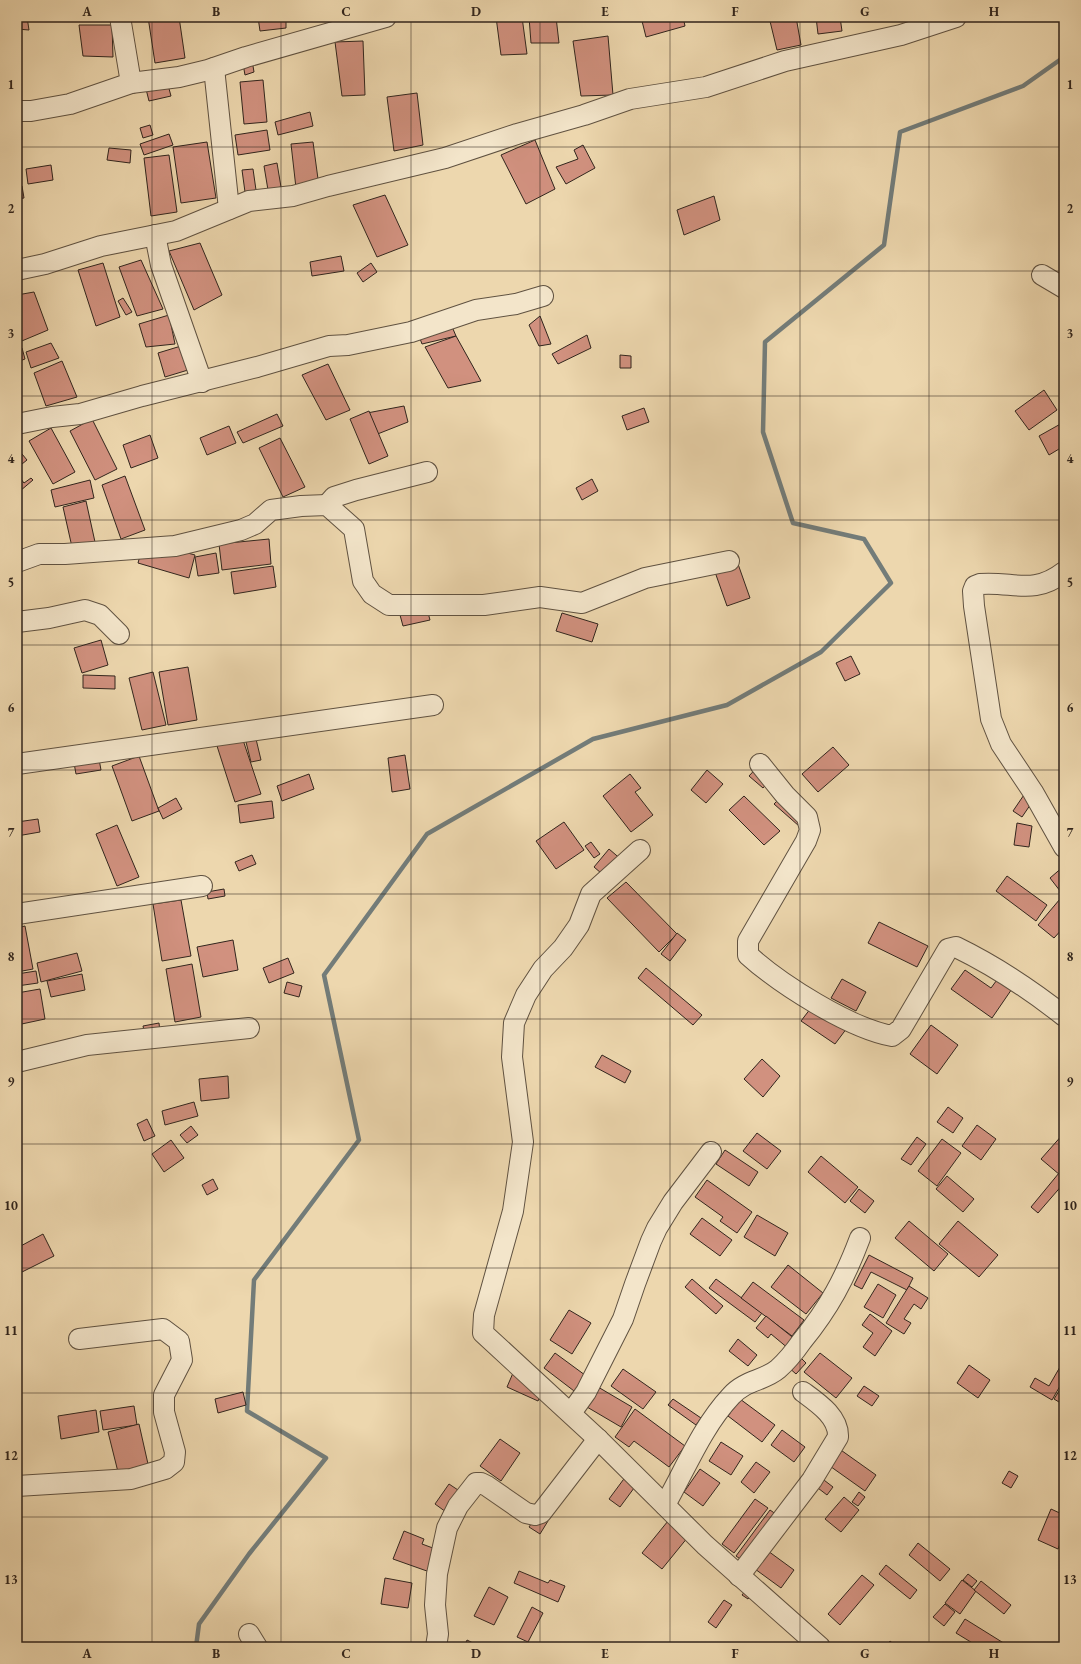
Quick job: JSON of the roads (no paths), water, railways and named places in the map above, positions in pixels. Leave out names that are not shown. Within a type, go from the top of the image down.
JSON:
[{"type":"street","points":[[120,17],[131,83]]},
{"type":"street","points":[[17,111],[31,111],[70,104],[131,83],[179,77],[386,17]]},
{"type":"street","points":[[17,270],[51,262],[101,246],[176,231],[249,201],[293,196],[328,186],[445,158],[517,134],[584,115],[630,99],[706,87],[785,62],[901,35],[956,17]]},
{"type":"street","points":[[214,68],[229,209]]},
{"type":"street","points":[[155,235],[161,265],[202,382]]},
{"type":"street","points":[[1042,275],[1064,288]]},
{"type":"street","points":[[17,424],[52,417],[80,414],[128,400],[202,382],[329,346],[348,344],[411,332],[476,310],[516,304],[543,296]]},
{"type":"street","points":[[327,505],[334,497],[427,472]]},
{"type":"street","points":[[17,562],[39,554],[66,554],[176,546],[241,530],[255,524],[271,510],[301,506],[327,505],[354,529],[363,581],[372,594],[389,605],[484,605],[540,597],[582,603],[645,578],[728,561]]},
{"type":"street","points":[[1064,572],[1048,583],[1031,586],[1017,587],[980,584],[974,588],[973,598],[991,718],[1001,744],[1033,792],[1064,847]]},
{"type":"street","points":[[17,622],[49,618],[85,610],[100,615],[118,634]]},
{"type":"street","points":[[17,764],[433,705]]},
{"type":"street","points":[[760,764],[785,795],[807,817],[810,830],[806,841],[748,941],[748,955],[758,964],[805,996],[849,1021],[882,1034],[892,1036],[901,1029],[948,949],[956,947],[972,955],[1037,995],[1064,1016]]},
{"type":"street","points":[[640,850],[591,894],[579,925],[563,948],[543,969],[526,995],[514,1023],[512,1057],[523,1142],[513,1211],[484,1315],[483,1333],[571,1413],[679,1520],[812,1644]]},
{"type":"street","points":[[17,914],[202,886]]},
{"type":"street","points":[[17,1062],[87,1045],[249,1028]]},
{"type":"street","points":[[571,1413],[586,1392],[623,1319],[657,1228],[673,1202],[711,1152]]},
{"type":"street","points":[[665,1505],[697,1444],[720,1409],[732,1395],[745,1384],[777,1370],[787,1361],[815,1326],[835,1296],[852,1260],[860,1238]]},
{"type":"street","points":[[17,1486],[131,1478],[165,1469],[174,1462],[175,1452],[164,1412],[164,1395],[182,1360],[179,1341],[163,1329],[79,1339]]},
{"type":"street","points":[[739,1576],[812,1480],[838,1437],[838,1430],[835,1422],[822,1407],[803,1392]]},
{"type":"street","points":[[436,1647],[438,1634],[435,1605],[437,1574],[447,1528],[458,1506],[476,1483],[487,1486],[526,1513],[535,1516],[541,1514],[598,1439]]},
{"type":"waterway","points":[[196,1647],[199,1624],[249,1554],[326,1458],[247,1411],[254,1280],[359,1140],[324,975],[427,834],[593,739],[727,705],[821,652],[891,583],[864,539],[793,523],[763,432],[765,342],[884,245],[900,132],[1023,86],[1064,57]]}]
